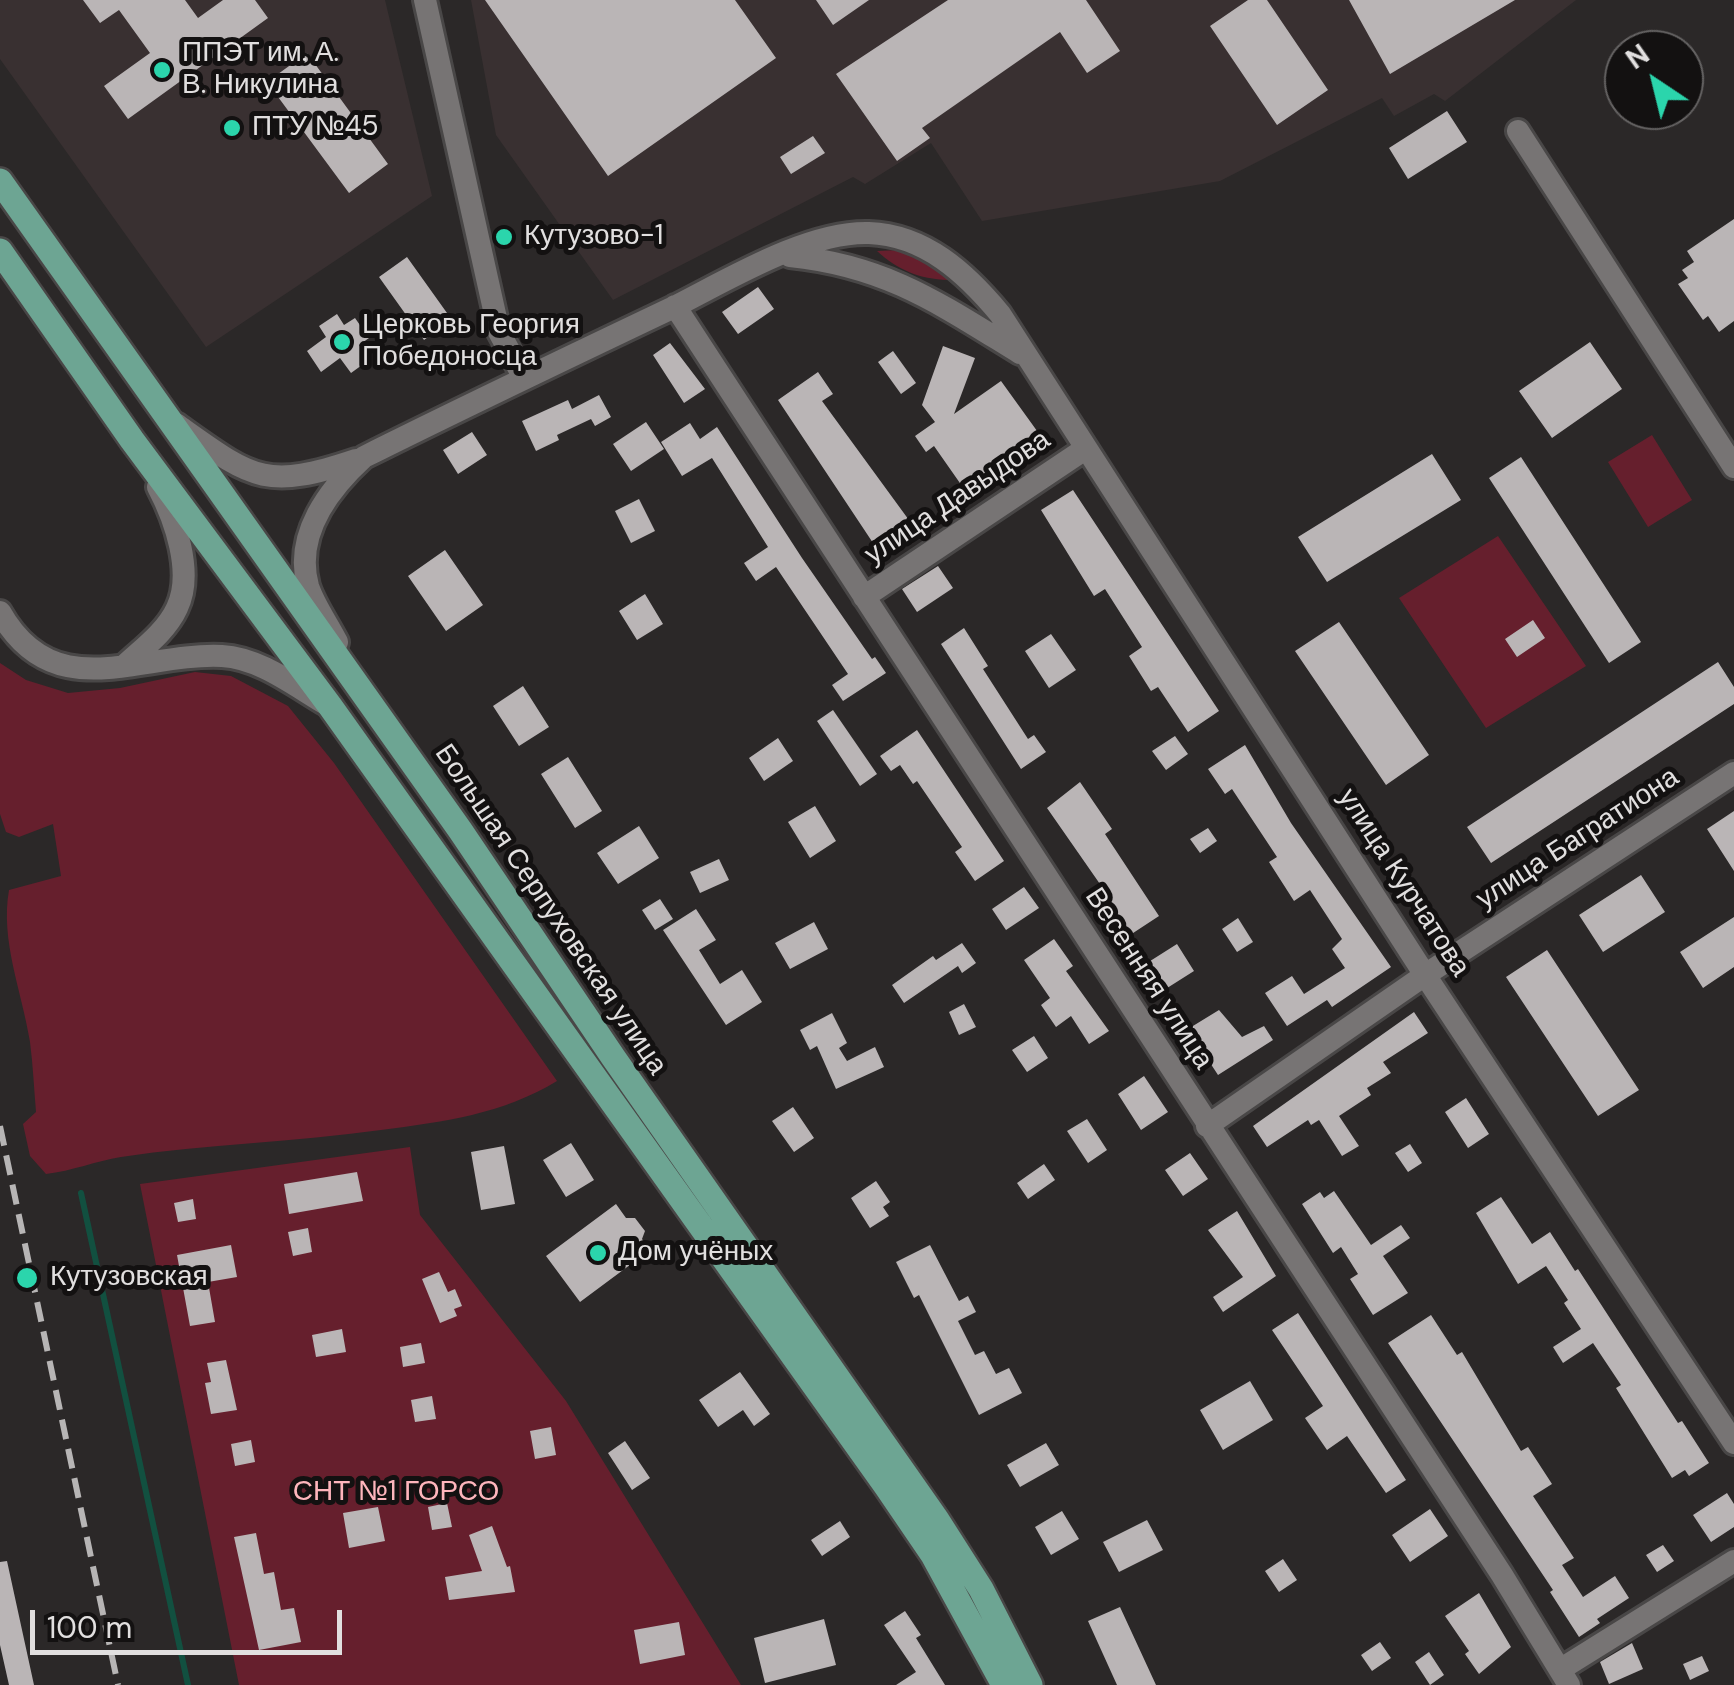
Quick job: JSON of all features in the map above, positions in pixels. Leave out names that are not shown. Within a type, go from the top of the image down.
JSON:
[{"type":"main road","name":"Большая Серпуховская улица","points":[[0,181],[360,689],[937,1520],[980,1588],[1030,1685]]},
{"type":"main road","name":"Большая Серпуховская улица","points":[[0,251],[886,1486],[942,1570],[1004,1685]]},
{"type":"street","points":[[425,0],[500,332],[524,378]]},
{"type":"street","points":[[1518,131],[1734,467]]},
{"type":"street","name":"улица Курчатова","points":[[779,255],[839,236],[868,233],[905,238],[954,264],[1000,314],[1734,1442]]},
{"type":"street","points":[[164,415],[232,464],[261,476],[288,477],[322,471],[364,457],[779,255]]},
{"type":"street","name":"улица Курчатова","points":[[779,255],[831,260],[874,272],[943,305],[1023,354]]},
{"type":"street","name":"Весенняя улица","points":[[675,306],[1502,1574],[1565,1677]]},
{"type":"street","points":[[124,666],[164,630],[178,607],[184,586],[178,539],[167,504],[132,440]]},
{"type":"street","name":"улица Давыдова","points":[[864,597],[1085,449]]},
{"type":"street","points":[[360,689],[308,586],[306,562],[309,534],[324,502],[337,482],[364,457]]},
{"type":"street","points":[[0,612],[10,631],[50,661],[74,669],[102,671],[226,656],[269,670],[330,706]]},
{"type":"street","name":"улица Багратиона","points":[[1207,1126],[1426,974],[1734,773]]},
{"type":"street","points":[[1565,1677],[1734,1561]]},
{"type":"shaded area","name":"ПТУ №45","points":[[0,0],[385,0],[432,196],[206,347],[0,59]]},
{"type":"shaded area","points":[[471,0],[1576,0],[1445,101],[1434,94],[1394,116],[1382,98],[1220,181],[982,221],[931,143],[865,184],[853,177],[613,300],[496,135]]},
{"type":"green space","points":[[900,250],[932,264],[948,280],[910,272],[877,251]]},
{"type":"green space","points":[[1652,435],[1692,500],[1648,527],[1608,462]]},
{"type":"green space","points":[[1498,536],[1586,666],[1486,728],[1399,598]]},
{"type":"green space","points":[[0,663],[26,680],[68,693],[120,688],[195,672],[231,676],[288,706],[334,763],[557,1081],[494,1109],[450,1120],[153,1153],[46,1174],[30,1156],[23,1124],[36,1112],[30,1042],[10,947],[7,909],[9,890],[61,876],[53,824],[19,837],[6,832],[0,814]]},
{"type":"green space","name":"СНТ №1 ГОРСО","points":[[410,1147],[420,1215],[566,1401],[741,1685],[239,1685],[140,1184]]},
{"type":"building","name":"ППЭТ им. А. В. Никулина","points":[[83,0],[185,0],[198,18],[223,0],[255,0],[268,18],[128,119],[104,86],[150,53],[119,10],[100,23]]},
{"type":"building","points":[[485,0],[735,0],[776,58],[608,176]]},
{"type":"building","points":[[816,0],[869,0],[833,25]]},
{"type":"building","points":[[948,0],[1086,0],[1120,51],[1087,73],[1060,32],[922,128],[930,138],[897,161],[836,74]]},
{"type":"building","points":[[1248,0],[1267,0],[1328,90],[1277,125],[1210,26]]},
{"type":"building","points":[[1349,0],[1515,0],[1390,74]]},
{"type":"building","points":[[307,53],[388,164],[349,193],[267,82]]},
{"type":"building","points":[[1447,111],[1467,142],[1408,179],[1389,148]]},
{"type":"building","points":[[813,136],[825,153],[791,174],[780,157]]},
{"type":"building","points":[[1734,219],[1734,321],[1719,332],[1708,316],[1703,320],[1678,284],[1688,278],[1682,270],[1694,262],[1687,251]]},
{"type":"building","points":[[407,257],[452,320],[424,340],[379,277]]},
{"type":"building","points":[[758,287],[774,309],[738,334],[722,312]]},
{"type":"building","name":"Церковь Георгия Победоносца","points":[[337,314],[344,325],[355,318],[369,338],[359,345],[369,360],[351,373],[340,358],[321,372],[307,351],[326,337],[319,326]]},
{"type":"building","points":[[1590,342],[1622,389],[1552,438],[1519,391]]},
{"type":"building","points":[[670,343],[705,389],[684,403],[653,355]]},
{"type":"building","points":[[943,346],[975,358],[954,414],[1001,381],[1045,442],[969,496],[934,446],[926,452],[915,436],[935,422],[922,405]]},
{"type":"building","points":[[893,351],[916,383],[901,394],[878,362]]},
{"type":"building","points":[[818,372],[833,394],[822,401],[914,527],[879,552],[778,400]]},
{"type":"building","points":[[599,395],[611,417],[595,426],[591,419],[557,435],[559,440],[536,451],[522,421],[568,400],[572,409]]},
{"type":"building","points":[[646,422],[664,449],[631,471],[613,444]]},
{"type":"building","points":[[690,423],[700,439],[717,427],[802,558],[872,659],[875,657],[886,673],[843,701],[832,685],[848,674],[776,567],[756,581],[744,563],[768,547],[712,458],[682,476],[661,442]]},
{"type":"building","points":[[472,432],[487,455],[458,474],[443,450]]},
{"type":"building","points":[[1432,454],[1461,500],[1327,582],[1298,537]]},
{"type":"building","points":[[1521,457],[1641,642],[1609,663],[1489,478]]},
{"type":"building","points":[[1073,490],[1219,711],[1188,732],[1158,687],[1151,691],[1129,656],[1142,647],[1105,589],[1094,596],[1041,510]]},
{"type":"building","points":[[639,499],[655,531],[631,543],[615,511]]},
{"type":"building","points":[[445,550],[483,605],[446,631],[408,576]]},
{"type":"building","points":[[938,566],[953,588],[917,612],[902,589]]},
{"type":"building","points":[[645,594],[663,624],[637,640],[619,611]]},
{"type":"building","points":[[1533,620],[1545,638],[1517,657],[1505,639]]},
{"type":"building","points":[[1339,622],[1429,755],[1386,785],[1295,651]]},
{"type":"building","points":[[964,628],[988,666],[983,669],[1028,739],[1034,735],[1046,752],[1021,769],[941,644]]},
{"type":"building","points":[[1051,634],[1076,670],[1049,688],[1025,651]]},
{"type":"building","points":[[1718,662],[1734,687],[1734,704],[1491,863],[1467,827]]},
{"type":"building","points":[[523,686],[549,727],[519,746],[493,706]]},
{"type":"building","points":[[833,710],[877,774],[860,786],[817,721]]},
{"type":"building","points":[[917,730],[1004,861],[975,881],[955,852],[962,847],[917,781],[913,784],[900,765],[891,771],[880,756]]},
{"type":"building","points":[[1175,736],[1188,754],[1166,770],[1152,751]]},
{"type":"building","points":[[778,738],[793,761],[764,781],[749,758]]},
{"type":"building","points":[[1245,745],[1291,823],[1391,967],[1332,1007],[1327,1000],[1287,1026],[1265,993],[1292,976],[1304,994],[1345,968],[1332,949],[1342,939],[1310,890],[1294,901],[1269,862],[1277,857],[1232,789],[1225,794],[1208,769]]},
{"type":"building","points":[[568,757],[602,811],[575,828],[541,774]]},
{"type":"building","points":[[1080,782],[1112,829],[1105,834],[1159,916],[1127,937],[1104,901],[1109,897],[1047,808]]},
{"type":"building","points":[[815,806],[836,841],[810,858],[788,822]]},
{"type":"building","points":[[1734,811],[1734,871],[1707,829]]},
{"type":"building","points":[[639,826],[659,858],[618,884],[597,853]]},
{"type":"building","points":[[1208,828],[1217,841],[1200,853],[1190,839]]},
{"type":"building","points":[[719,859],[729,880],[700,893],[690,872]]},
{"type":"building","points":[[1641,875],[1665,912],[1603,952],[1579,915]]},
{"type":"building","points":[[1024,887],[1039,908],[1006,930],[992,909]]},
{"type":"building","points":[[660,899],[673,919],[655,930],[642,910]]},
{"type":"building","points":[[696,909],[716,940],[699,950],[720,984],[742,970],[762,1002],[726,1025],[663,930]]},
{"type":"building","points":[[1734,917],[1734,967],[1703,988],[1680,952]]},
{"type":"building","points":[[1238,918],[1253,942],[1237,952],[1222,929]]},
{"type":"building","points":[[814,922],[828,949],[790,969],[775,943]]},
{"type":"building","points":[[1054,939],[1073,966],[1066,971],[1109,1031],[1089,1044],[1071,1016],[1056,1027],[1041,1005],[1050,998],[1024,960]]},
{"type":"building","points":[[962,943],[976,963],[962,973],[958,966],[904,1003],[892,985],[933,956],[936,960]]},
{"type":"building","points":[[1177,944],[1194,971],[1164,990],[1147,963]]},
{"type":"building","points":[[1547,950],[1639,1090],[1598,1116],[1506,977]]},
{"type":"building","points":[[964,1004],[976,1027],[959,1035],[949,1012]]},
{"type":"building","points":[[1219,1010],[1242,1037],[1264,1026],[1273,1040],[1218,1075],[1188,1029]]},
{"type":"building","points":[[1414,1012],[1428,1033],[1383,1062],[1391,1073],[1367,1088],[1371,1095],[1339,1116],[1359,1146],[1342,1156],[1319,1120],[1311,1125],[1308,1120],[1267,1147],[1253,1126]]},
{"type":"building","points":[[832,1013],[847,1043],[839,1048],[847,1061],[875,1047],[884,1067],[836,1089],[817,1046],[810,1050],[800,1030]]},
{"type":"building","points":[[1034,1036],[1048,1058],[1027,1072],[1012,1050]]},
{"type":"building","points":[[1144,1076],[1168,1112],[1141,1130],[1118,1094]]},
{"type":"building","points":[[1466,1098],[1489,1134],[1468,1148],[1445,1112]]},
{"type":"building","points":[[793,1107],[814,1138],[794,1152],[772,1121]]},
{"type":"building","points":[[1087,1119],[1107,1150],[1088,1163],[1067,1131]]},
{"type":"building","points":[[571,1143],[594,1180],[566,1197],[543,1160]]},
{"type":"building","points":[[1410,1144],[1422,1163],[1408,1172],[1395,1153]]},
{"type":"building","points":[[504,1146],[515,1204],[481,1210],[471,1152]]},
{"type":"building","points":[[1190,1153],[1208,1179],[1183,1196],[1165,1170]]},
{"type":"building","points":[[1044,1164],[1055,1180],[1028,1199],[1017,1183]]},
{"type":"building","points":[[357,1172],[363,1201],[289,1214],[284,1184]]},
{"type":"building","points":[[876,1181],[890,1202],[883,1207],[889,1216],[870,1228],[851,1198]]},
{"type":"building","points":[[1334,1191],[1371,1245],[1401,1225],[1410,1238],[1383,1256],[1408,1293],[1373,1315],[1350,1279],[1358,1274],[1341,1247],[1333,1253],[1302,1204],[1320,1192],[1324,1198]]},
{"type":"building","points":[[1501,1197],[1532,1244],[1550,1232],[1709,1463],[1689,1476],[1685,1470],[1672,1478],[1593,1343],[1563,1363],[1553,1347],[1581,1329],[1564,1303],[1568,1300],[1546,1266],[1518,1284],[1476,1213]]},
{"type":"building","points":[[193,1199],[196,1219],[178,1222],[174,1203]]},
{"type":"building","name":"Дом учёных","points":[[616,1204],[626,1218],[635,1218],[645,1231],[642,1239],[650,1250],[580,1302],[546,1256]]},
{"type":"building","points":[[1237,1211],[1276,1276],[1223,1312],[1213,1297],[1243,1277],[1208,1230]]},
{"type":"building","points":[[308,1228],[312,1252],[293,1256],[288,1232]]},
{"type":"building","points":[[231,1245],[237,1277],[208,1282],[215,1322],[190,1326],[177,1255]]},
{"type":"building","points":[[930,1245],[959,1301],[968,1296],[976,1312],[958,1321],[975,1355],[984,1351],[996,1374],[1009,1368],[1022,1393],[979,1415],[919,1295],[914,1298],[896,1262]]},
{"type":"building","points":[[439,1272],[448,1292],[455,1289],[462,1306],[454,1309],[457,1316],[440,1323],[422,1279]]},
{"type":"building","points":[[1298,1313],[1406,1480],[1386,1493],[1347,1436],[1327,1450],[1305,1418],[1323,1406],[1272,1330]]},
{"type":"building","points":[[1431,1315],[1457,1355],[1462,1352],[1521,1451],[1528,1447],[1552,1484],[1533,1496],[1574,1558],[1562,1565],[1583,1597],[1615,1576],[1629,1598],[1597,1619],[1600,1623],[1579,1637],[1550,1592],[1553,1590],[1388,1343]]},
{"type":"building","points":[[342,1329],[346,1352],[316,1357],[312,1335]]},
{"type":"building","points":[[421,1343],[425,1363],[403,1367],[400,1347]]},
{"type":"building","points":[[226,1360],[237,1410],[211,1414],[205,1383],[211,1382],[207,1363]]},
{"type":"building","points":[[740,1372],[770,1414],[754,1426],[743,1410],[718,1427],[699,1400]]},
{"type":"building","points":[[1250,1381],[1273,1420],[1223,1450],[1200,1410]]},
{"type":"building","points":[[432,1396],[436,1419],[415,1422],[411,1400]]},
{"type":"building","points":[[551,1427],[556,1455],[535,1459],[530,1431]]},
{"type":"building","points":[[251,1440],[255,1462],[235,1466],[231,1444]]},
{"type":"building","points":[[625,1441],[650,1478],[632,1490],[608,1453]]},
{"type":"building","points":[[1046,1443],[1059,1465],[1020,1487],[1007,1465]]},
{"type":"building","points":[[1727,1493],[1734,1504],[1734,1527],[1711,1542],[1693,1515]]},
{"type":"building","points":[[447,1503],[452,1527],[432,1530],[428,1507]]},
{"type":"building","points":[[378,1507],[385,1541],[349,1548],[343,1513]]},
{"type":"building","points":[[1430,1509],[1448,1536],[1410,1562],[1392,1535]]},
{"type":"building","points":[[1062,1511],[1079,1539],[1051,1555],[1035,1527]]},
{"type":"building","points":[[1147,1520],[1163,1550],[1119,1572],[1103,1542]]},
{"type":"building","points":[[840,1521],[850,1537],[822,1556],[811,1540]]},
{"type":"building","points":[[492,1526],[507,1567],[510,1566],[515,1592],[449,1600],[445,1577],[482,1571],[469,1535]]},
{"type":"building","points":[[256,1533],[264,1574],[274,1572],[281,1610],[294,1608],[301,1642],[259,1650],[234,1537]]},
{"type":"building","points":[[1663,1545],[1674,1561],[1657,1572],[1646,1555]]},
{"type":"building","points":[[1283,1559],[1297,1580],[1279,1592],[1265,1571]]},
{"type":"building","points":[[7,1561],[34,1685],[9,1685],[0,1645],[0,1562]]},
{"type":"building","points":[[1479,1593],[1511,1647],[1479,1674],[1465,1654],[1469,1651],[1445,1616]]},
{"type":"building","points":[[1120,1607],[1156,1685],[1117,1685],[1088,1621]]},
{"type":"building","points":[[905,1611],[921,1635],[916,1638],[945,1685],[896,1685],[916,1672],[884,1625]]},
{"type":"building","points":[[824,1619],[836,1665],[765,1683],[754,1638]]},
{"type":"building","points":[[679,1622],[685,1655],[640,1664],[634,1630]]},
{"type":"building","points":[[1380,1642],[1391,1658],[1372,1671],[1361,1655]]},
{"type":"building","points":[[1632,1643],[1643,1669],[1609,1684],[1600,1662]]},
{"type":"building","points":[[1429,1652],[1444,1675],[1430,1685],[1415,1662]]},
{"type":"building","points":[[1702,1656],[1709,1671],[1690,1680],[1683,1664]]},
{"type":"waterway","points":[[81,1193],[188,1685]]},
{"type":"railway","points":[[0,1126],[118,1685]]},
{"type":"place","name":"ППЭТ им. А. В. Никулина","points":[[162,70]]},
{"type":"place","name":"ПТУ №45","points":[[232,128]]},
{"type":"place","name":"Кутузово-1","points":[[504,237]]},
{"type":"place","name":"Церковь Георгия Победоносца","points":[[342,342]]},
{"type":"place","name":"Дом учёных","points":[[598,1253]]},
{"type":"place","name":"Кутузовская","points":[[27,1278]]}]
